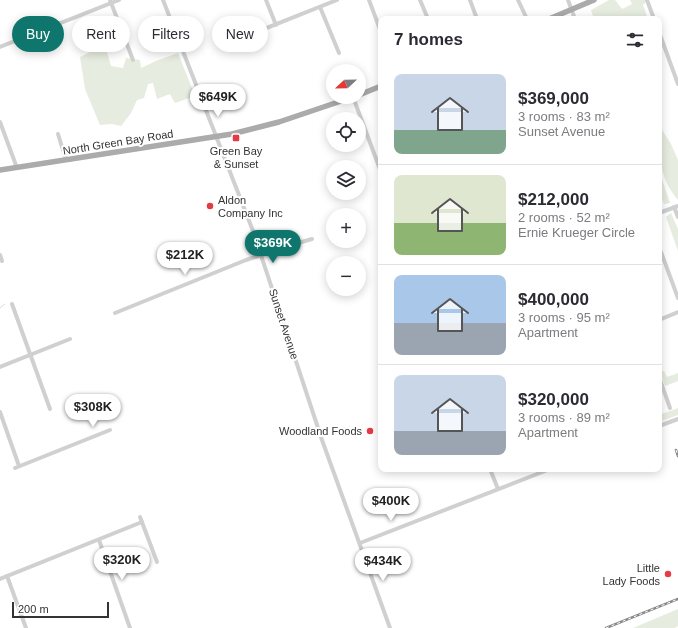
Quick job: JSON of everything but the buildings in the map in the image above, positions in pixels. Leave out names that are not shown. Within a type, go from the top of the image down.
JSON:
[{"type":"main road","points":[[557,16],[594,0]]},
{"type":"main road","points":[[366,92],[378,87]]},
{"type":"main road","name":"North Green Bay Road","points":[[0,170],[217,136],[279,122],[332,104]]},
{"type":"street","points":[[0,47],[119,0]]},
{"type":"street","name":"Sunset Avenue","points":[[163,0],[262,255],[306,393],[390,628]]},
{"type":"street","points":[[266,0],[276,25]]},
{"type":"street","points":[[268,28],[337,0]]},
{"type":"street","points":[[369,0],[378,24]]},
{"type":"street","points":[[420,0],[427,16]]},
{"type":"street","points":[[470,0],[476,16]]},
{"type":"street","points":[[518,0],[526,16]]},
{"type":"street","points":[[568,0],[574,16]]},
{"type":"street","points":[[111,2],[133,60]]},
{"type":"street","points":[[648,2],[653,16]]},
{"type":"street","points":[[320,7],[339,53]]},
{"type":"street","points":[[662,40],[678,84]]},
{"type":"street","points":[[356,104],[378,164]]},
{"type":"street","points":[[0,122],[17,168]]},
{"type":"street","points":[[58,134],[66,160]]},
{"type":"street","points":[[662,212],[676,207],[678,217]]},
{"type":"street","points":[[115,313],[291,244],[312,239]]},
{"type":"street","points":[[0,255],[2,261]]},
{"type":"street","points":[[662,255],[678,298]]},
{"type":"street","points":[[12,304],[50,409]]},
{"type":"street","points":[[662,319],[678,312]]},
{"type":"street","points":[[0,367],[70,339]]},
{"type":"street","points":[[662,385],[670,408]]},
{"type":"street","points":[[0,412],[19,466]]},
{"type":"street","points":[[662,425],[678,419]]},
{"type":"street","points":[[15,468],[110,430]]},
{"type":"street","points":[[491,472],[498,489]]},
{"type":"street","points":[[360,543],[542,472]]},
{"type":"street","points":[[140,517],[157,562]]},
{"type":"street","points":[[0,579],[142,522]]},
{"type":"street","points":[[99,540],[130,628]]},
{"type":"street","points":[[7,576],[26,628]]},
{"type":"shaded area","points":[[609,0],[615,0],[622,9],[632,4],[630,0],[645,0],[646,2],[643,5],[647,16],[593,16],[591,10]]},
{"type":"shaded area","points":[[90,52],[107,52],[111,66],[123,68],[126,58],[140,60],[141,68],[178,53],[195,96],[175,103],[170,94],[157,99],[153,83],[148,84],[144,98],[137,100],[131,113],[121,126],[112,124],[100,125],[85,89],[80,57]]},
{"type":"shaded area","points":[[662,130],[671,144],[678,160],[678,200],[671,191],[663,173]]},
{"type":"shaded area","points":[[662,180],[670,203],[664,204],[662,198]]},
{"type":"shaded area","points":[[671,213],[678,229],[678,251],[666,217]]},
{"type":"shaded area","points":[[662,371],[664,371],[667,377],[678,373],[678,381],[665,386]]},
{"type":"shaded area","points":[[678,408],[678,415],[662,421],[662,414]]},
{"type":"shaded area","points":[[678,609],[678,626],[675,628],[633,628]]},
{"type":"waterway","points":[[0,308],[5,304]]},
{"type":"railway","points":[[676,450],[678,456]]},
{"type":"railway","points":[[606,628],[678,599]]},
{"type":"place","name":"Green Bay & Sunset","points":[[236,138]]},
{"type":"place","name":"Aldon Company Inc","points":[[210,206]]},
{"type":"place","name":"Woodland Foods","points":[[370,431]]},
{"type":"place","name":"Little Lady Foods","points":[[668,574]]}]
